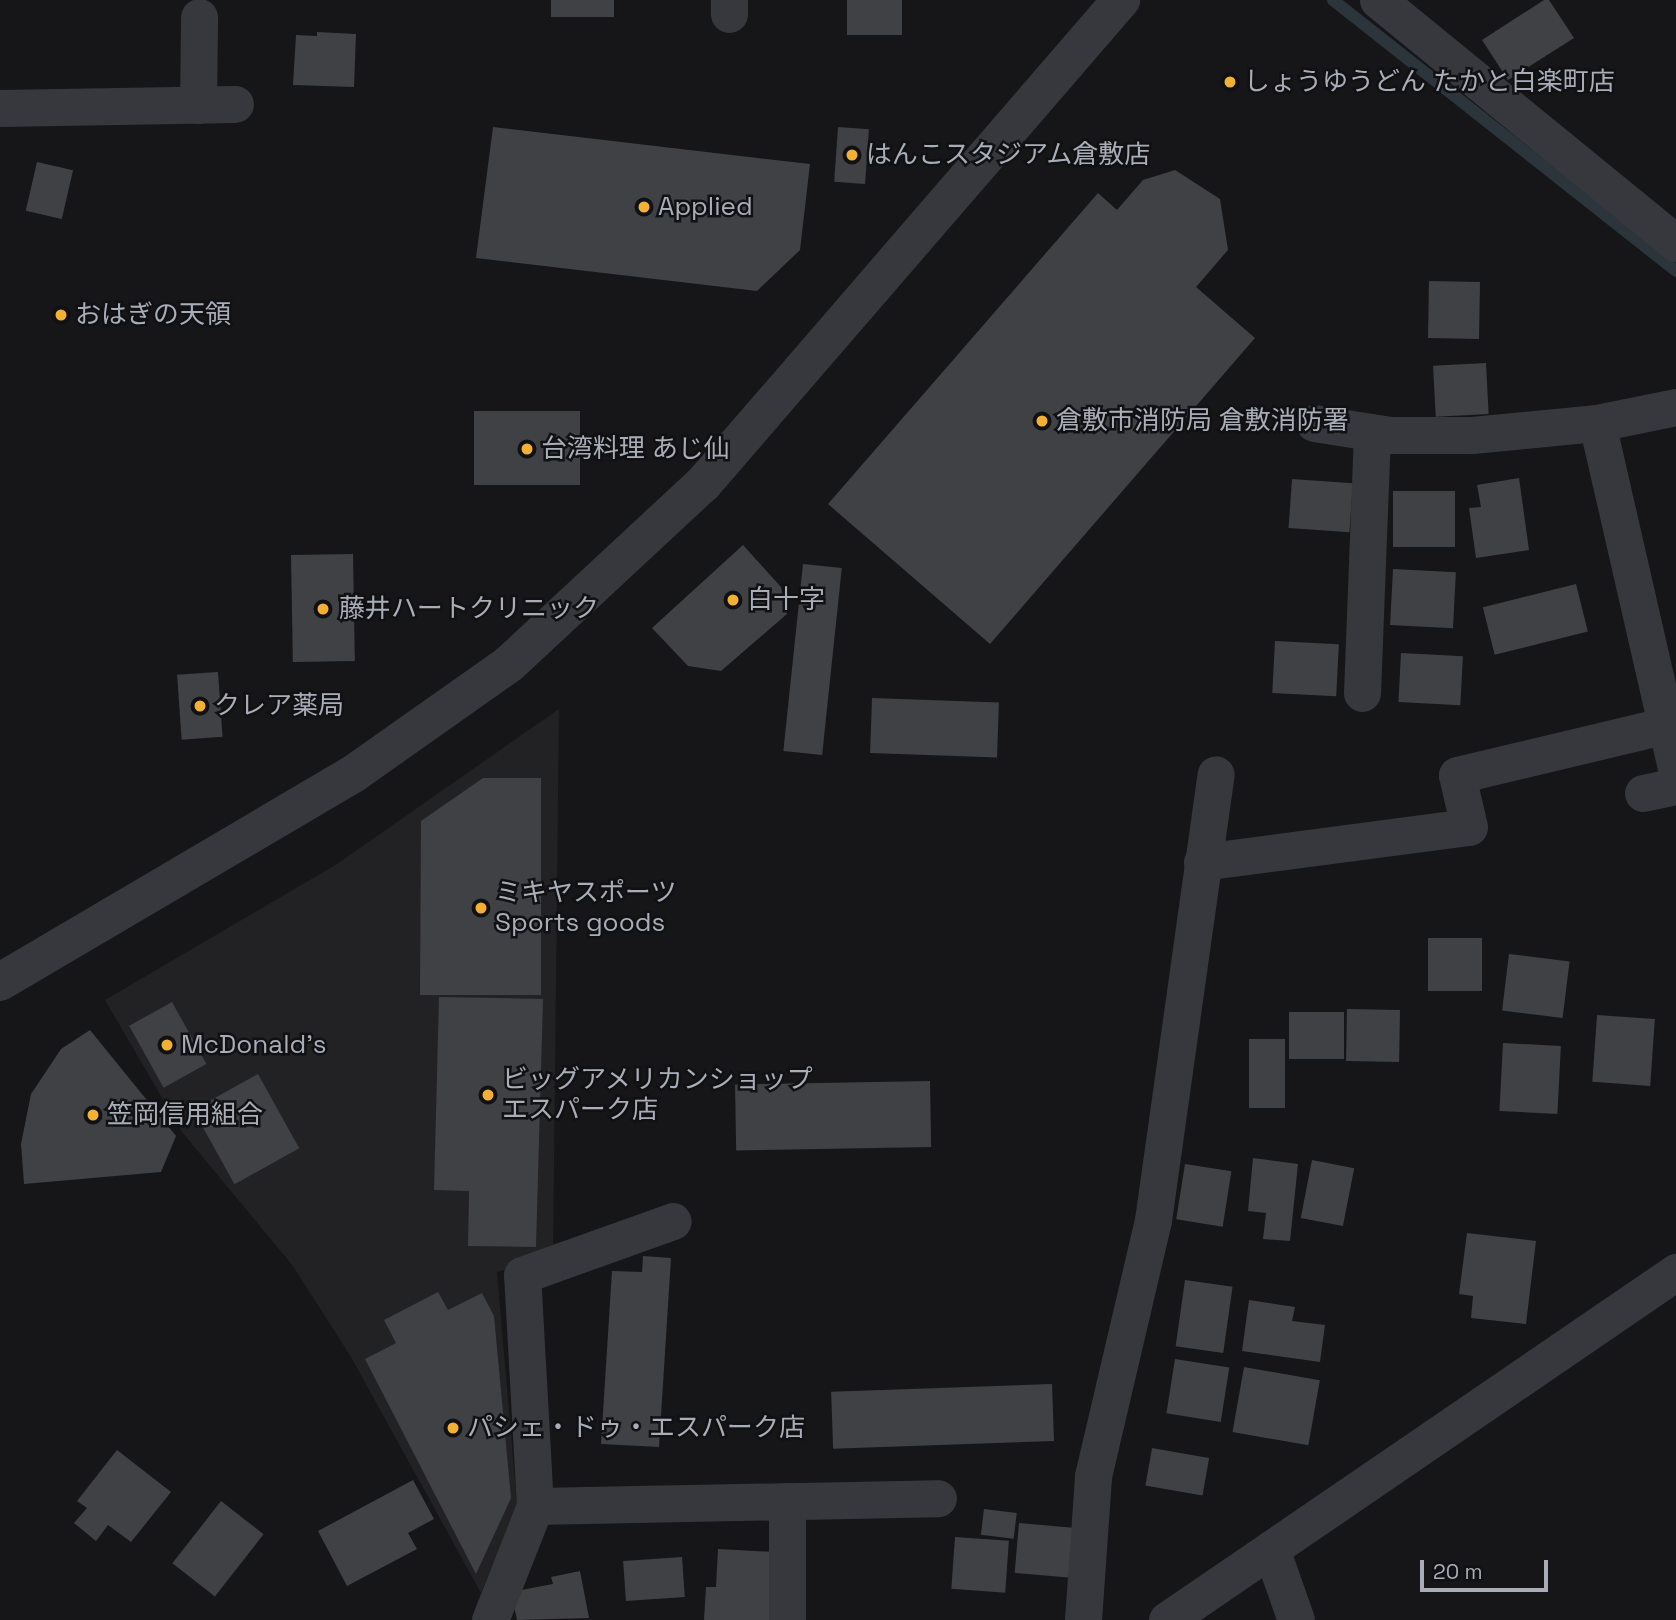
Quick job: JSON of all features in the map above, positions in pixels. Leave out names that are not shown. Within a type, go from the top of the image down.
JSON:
[{"type":"street","points":[[0,982],[356,772],[509,664],[703,484],[1121,0]]},
{"type":"street","points":[[1378,0],[1676,243]]},
{"type":"street","points":[[198,17],[198,105]]},
{"type":"street","points":[[0,108],[235,104]]},
{"type":"street","points":[[1314,423],[1372,432],[1472,435],[1597,423],[1676,407]]},
{"type":"street","points":[[1597,423],[1676,767]]},
{"type":"street","points":[[1362,693],[1372,432]]},
{"type":"street","points":[[1202,862],[1469,827],[1457,775],[1667,725]]},
{"type":"street","points":[[1083,1620],[1093,1476],[1153,1220],[1216,774]]},
{"type":"street","points":[[490,1620],[535,1506],[522,1275],[673,1220]]},
{"type":"street","points":[[1167,1620],[1676,1272]]},
{"type":"street","points":[[535,1506],[938,1499]]},
{"type":"street","points":[[787,1502],[787,1620]]},
{"type":"street","points":[[1271,1549],[1296,1620]]},
{"type":"shaded area","points":[[559,709],[553,1255],[497,1272],[517,1504],[481,1593],[351,1357],[293,1266],[182,1132],[105,1000],[337,864]]},
{"type":"building","points":[[551,0],[614,0],[614,17],[551,17]]},
{"type":"building","points":[[847,0],[902,0],[902,35],[847,35]]},
{"type":"building","points":[[1544,0],[1549,0],[1574,38],[1508,80],[1482,40]]},
{"type":"building","points":[[317,32],[356,34],[354,87],[293,85],[296,35],[317,36]]},
{"type":"building","name":"Applied","points":[[493,127],[810,164],[800,250],[757,291],[476,258]]},
{"type":"building","name":"はんこスタジアム倉敷店","points":[[838,127],[869,129],[865,184],[834,182]]},
{"type":"building","points":[[37,162],[73,170],[62,219],[26,211]]},
{"type":"building","name":"倉敷市消防局 倉敷消防署","points":[[1175,170],[1220,199],[1228,250],[1196,287],[1255,338],[990,644],[828,504],[1098,193],[1117,210],[1143,180]]},
{"type":"building","points":[[1429,281],[1480,282],[1479,339],[1428,338]]},
{"type":"building","points":[[1486,363],[1489,414],[1436,417],[1433,366]]},
{"type":"building","name":"台湾料理 あじ仙","points":[[474,411],[580,411],[580,485],[474,485]]},
{"type":"building","points":[[1519,478],[1529,550],[1476,558],[1469,508],[1481,507],[1477,485]]},
{"type":"building","points":[[1292,479],[1353,483],[1349,532],[1289,528]]},
{"type":"building","points":[[1393,491],[1455,491],[1455,547],[1393,547]]},
{"type":"building","name":"白十字","points":[[743,545],[781,587],[787,614],[721,671],[688,666],[652,628]]},
{"type":"building","name":"藤井ハートクリニック","points":[[353,554],[355,661],[293,662],[291,555]]},
{"type":"building","points":[[803,564],[842,568],[822,755],[783,751]]},
{"type":"building","points":[[1393,569],[1456,572],[1453,628],[1390,625]]},
{"type":"building","points":[[1576,584],[1588,632],[1495,655],[1483,607]]},
{"type":"building","points":[[1275,641],[1339,644],[1336,696],[1272,693]]},
{"type":"building","points":[[1401,653],[1463,656],[1460,705],[1398,702]]},
{"type":"building","name":"クレア薬局","points":[[218,672],[223,737],[182,740],[177,675]]},
{"type":"building","points":[[872,698],[999,702],[997,757],[870,753]]},
{"type":"building","name":"ミキヤスポーツ Sports goods","points":[[483,778],[541,778],[541,995],[420,995],[421,821]]},
{"type":"building","points":[[1428,938],[1482,938],[1482,991],[1428,991]]},
{"type":"building","points":[[1509,954],[1570,961],[1563,1018],[1502,1011]]},
{"type":"building","name":"ビッグアメリカンショップ エスパーク店","points":[[439,997],[543,999],[536,1247],[468,1246],[469,1191],[434,1190]]},
{"type":"building","name":"McDonald's","points":[[172,1002],[206,1064],[164,1088],[129,1026]]},
{"type":"building","points":[[1347,1009],[1400,1010],[1399,1062],[1346,1061]]},
{"type":"building","points":[[1289,1012],[1344,1012],[1344,1059],[1289,1059]]},
{"type":"building","points":[[1597,1015],[1655,1019],[1650,1086],[1592,1082]]},
{"type":"building","name":"笠岡信用組合","points":[[90,1030],[176,1136],[161,1172],[24,1184],[21,1144],[31,1094],[61,1049]]},
{"type":"building","points":[[1249,1039],[1285,1039],[1285,1108],[1249,1108]]},
{"type":"building","points":[[1503,1043],[1561,1046],[1557,1114],[1499,1111]]},
{"type":"building","points":[[258,1074],[299,1148],[234,1184],[193,1110]]},
{"type":"building","points":[[930,1081],[931,1147],[736,1150],[735,1084]]},
{"type":"building","points":[[1253,1158],[1298,1164],[1290,1241],[1263,1239],[1266,1213],[1248,1211]]},
{"type":"building","points":[[1312,1160],[1354,1168],[1343,1226],[1301,1218]]},
{"type":"building","points":[[1185,1164],[1231,1171],[1223,1227],[1176,1219]]},
{"type":"building","points":[[1467,1233],[1536,1241],[1526,1324],[1471,1318],[1473,1296],[1459,1294]]},
{"type":"building","points":[[643,1256],[671,1258],[659,1447],[601,1444],[612,1271],[642,1272]]},
{"type":"building","points":[[1185,1280],[1233,1287],[1223,1353],[1176,1346]]},
{"type":"building","name":"パシェ・ドゥ・エスパーク店","points":[[438,1292],[448,1310],[482,1293],[494,1316],[511,1498],[476,1574],[365,1359],[396,1343],[384,1320]]},
{"type":"building","points":[[1249,1300],[1295,1307],[1292,1321],[1325,1325],[1320,1362],[1242,1351]]},
{"type":"building","points":[[1175,1359],[1229,1368],[1221,1422],[1166,1413]]},
{"type":"building","points":[[1244,1367],[1320,1380],[1308,1445],[1233,1432]]},
{"type":"building","points":[[1052,1384],[1054,1441],[833,1449],[831,1392]]},
{"type":"building","points":[[1152,1448],[1209,1458],[1203,1495],[1145,1485]]},
{"type":"building","points":[[117,1450],[171,1492],[131,1542],[108,1525],[96,1541],[74,1523],[87,1508],[77,1501]]},
{"type":"building","points":[[413,1480],[434,1519],[408,1533],[417,1549],[347,1586],[318,1531]]},
{"type":"building","points":[[221,1501],[264,1534],[215,1596],[172,1563]]},
{"type":"building","points":[[984,1509],[1017,1513],[1014,1539],[981,1535]]},
{"type":"building","points":[[1019,1523],[1073,1528],[1068,1578],[1015,1573]]},
{"type":"building","points":[[955,1537],[1009,1541],[1005,1593],[951,1589]]},
{"type":"building","points":[[718,1549],[775,1552],[772,1620],[704,1620],[706,1587],[716,1587]]},
{"type":"building","points":[[682,1557],[685,1597],[626,1601],[623,1561]]},
{"type":"building","points":[[580,1571],[589,1618],[517,1620],[511,1592],[553,1584],[551,1577]]},
{"type":"waterway","points":[[1333,0],[1676,271]]},
{"type":"place","name":"しょうゆうどん たかと白楽町店","points":[[1230,82]]},
{"type":"place","name":"はんこスタジアム倉敷店","points":[[852,155]]},
{"type":"place","name":"Applied","points":[[644,207]]},
{"type":"place","name":"おはぎの天領","points":[[61,315]]},
{"type":"place","name":"倉敷市消防局 倉敷消防署","points":[[1042,421]]},
{"type":"place","name":"台湾料理 あじ仙","points":[[527,449]]},
{"type":"place","name":"白十字","points":[[733,600]]},
{"type":"place","name":"藤井ハートクリニック","points":[[323,609]]},
{"type":"place","name":"クレア薬局","points":[[200,706]]},
{"type":"place","name":"ミキヤスポーツ Sports goods","points":[[481,908]]},
{"type":"place","name":"McDonald's","points":[[167,1045]]},
{"type":"place","name":"ビッグアメリカンショップ エスパーク店","points":[[488,1095]]},
{"type":"place","name":"笠岡信用組合","points":[[93,1115]]},
{"type":"place","name":"パシェ・ドゥ・エスパーク店","points":[[453,1428]]}]
